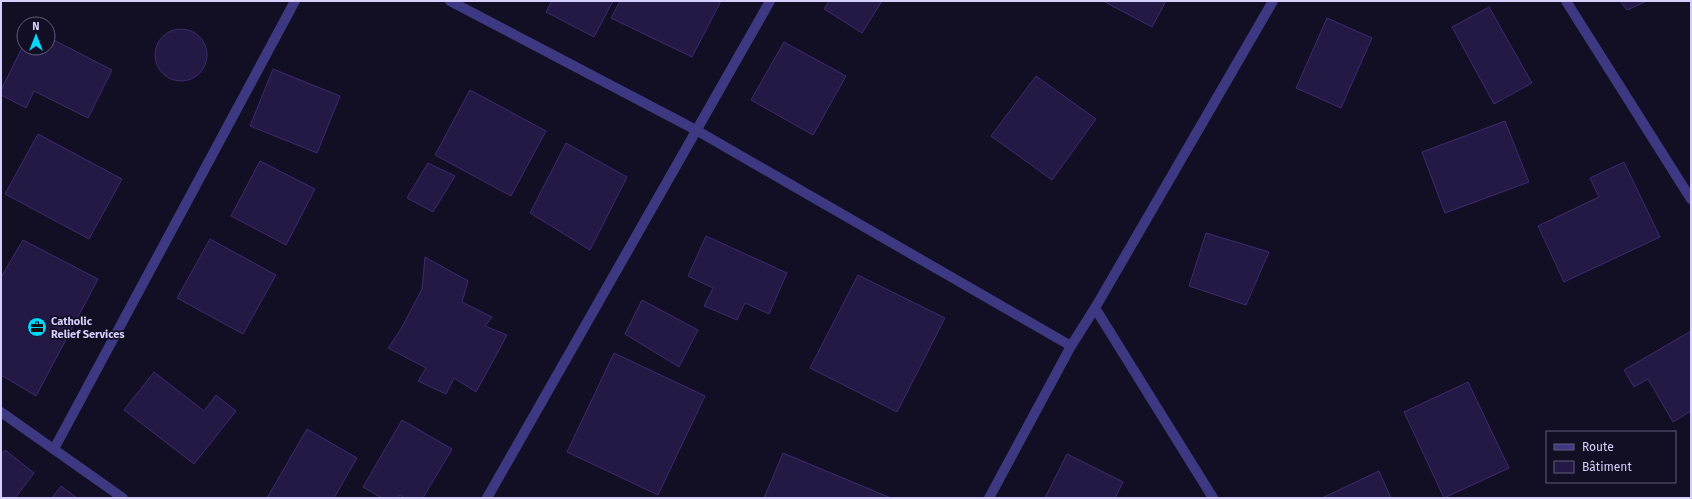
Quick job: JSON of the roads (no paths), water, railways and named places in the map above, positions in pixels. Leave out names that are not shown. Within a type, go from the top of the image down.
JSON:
[{"type":"street","points":[[54,449],[295,1]]},
{"type":"street","points":[[450,1],[696,130],[1071,346]]},
{"type":"street","points":[[487,498],[770,1]]},
{"type":"street","points":[[989,498],[1071,346],[1095,308],[1273,1]]},
{"type":"street","points":[[1566,1],[1691,199]]},
{"type":"street","points":[[1095,308],[1213,498]]},
{"type":"street","points":[[1,412],[123,498]]},
{"type":"place","name":"Catholic Relief Services","points":[[37,327]]}]
